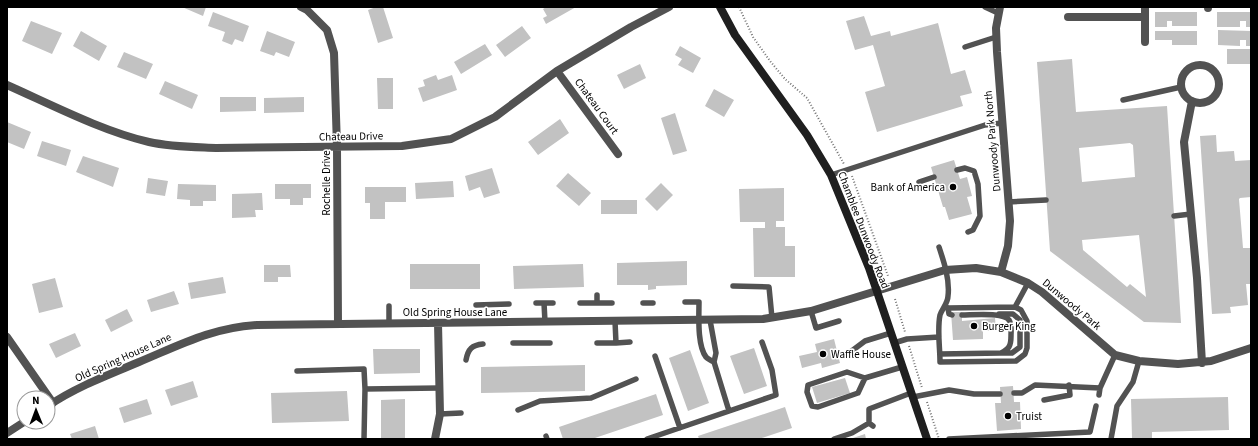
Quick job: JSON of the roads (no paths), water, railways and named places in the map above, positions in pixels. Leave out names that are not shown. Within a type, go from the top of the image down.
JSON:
[{"type":"street","name":"Rochelle Drive","points":[[301,7],[308,10],[327,30],[334,52],[337,147],[338,324]]},
{"type":"street","name":"Chateau Drive","points":[[7,85],[118,133],[150,142],[216,148],[402,146],[452,139],[495,117],[557,71],[631,26],[669,7]]},
{"type":"street","name":"Chamblee Dunwoody Road","points":[[720,7],[742,45],[807,135],[831,176],[846,208],[927,439]]},
{"type":"street","points":[[1145,7],[1145,42]]},
{"type":"street","name":"Dunwoody Park North","points":[[999,10],[996,36],[1010,236],[1001,272]]},
{"type":"street","points":[[1068,17],[1145,17]]},
{"type":"street","points":[[1205,66],[1215,73],[1219,84],[1214,96],[1204,102],[1192,101],[1187,98],[1181,87],[1184,75],[1193,67],[1205,66]]},
{"type":"street","name":"Chateau Court","points":[[557,71],[618,154]]},
{"type":"street","points":[[1192,101],[1184,142],[1202,363]]},
{"type":"street","name":"Dunwoody Park","points":[[876,292],[945,270],[967,267],[1001,272],[1028,283],[1042,292],[1115,355],[1140,361],[1178,364],[1202,363],[1251,348]]},
{"type":"street","name":"Old Spring House Lane","points":[[56,401],[87,384],[205,334],[233,326],[772,318],[811,311],[876,292]]},
{"type":"street","points":[[435,439],[440,414],[438,323]]},
{"type":"street","points":[[7,337],[41,390]]},
{"type":"street","points":[[7,433],[16,427]]},
{"type":"lane","points":[[985,7],[999,10]]},
{"type":"lane","points":[[965,47],[996,36]]},
{"type":"lane","points":[[1123,100],[1181,87]]},
{"type":"lane","points":[[831,176],[985,125],[1002,123]]},
{"type":"lane","points":[[957,170],[965,168],[974,171],[978,184],[980,216],[973,230],[968,232]]},
{"type":"lane","points":[[918,182],[934,177]]},
{"type":"lane","points":[[1008,202],[1046,200]]},
{"type":"lane","points":[[1174,216],[1191,214]]},
{"type":"lane","points":[[939,247],[945,270],[948,296],[947,307],[949,314],[952,315]]},
{"type":"lane","points":[[1015,307],[1028,283]]},
{"type":"lane","points":[[733,286],[770,287],[772,318]]},
{"type":"lane","points":[[597,295],[597,303]]},
{"type":"lane","points":[[685,302],[699,302],[698,320],[701,340],[706,357],[714,362]]},
{"type":"lane","points":[[544,303],[545,322]]},
{"type":"lane","points":[[536,304],[553,303]]},
{"type":"lane","points":[[580,303],[612,303]]},
{"type":"lane","points":[[642,303],[653,303]]},
{"type":"lane","points":[[476,305],[509,304]]},
{"type":"lane","points":[[389,306],[389,324]]},
{"type":"lane","points":[[947,307],[1015,307],[1021,310],[1026,321],[1027,348],[1021,358],[1016,361],[940,362],[940,314],[947,307]]},
{"type":"lane","points":[[811,311],[816,328],[839,321]]},
{"type":"lane","points":[[940,354],[1012,353],[1020,347],[1020,320],[1013,314],[962,315]]},
{"type":"lane","points":[[989,315],[1002,316],[1008,319],[1010,325],[1011,343],[1008,349],[1001,353]]},
{"type":"lane","points":[[710,320],[716,353],[714,362],[729,411]]},
{"type":"lane","points":[[616,321],[616,343]]},
{"type":"lane","points":[[849,353],[865,341],[891,333]]},
{"type":"lane","points":[[894,343],[907,339],[940,338]]},
{"type":"lane","points":[[597,343],[630,342]]},
{"type":"lane","points":[[647,439],[776,395],[772,370],[762,342]]},
{"type":"lane","points":[[513,343],[550,343]]},
{"type":"lane","points":[[466,360],[468,351],[473,345],[483,344]]},
{"type":"lane","points":[[1099,395],[1100,388],[1115,355]]},
{"type":"lane","points":[[655,356],[680,428]]},
{"type":"lane","points":[[1112,439],[1118,406],[1133,382],[1140,361]]},
{"type":"lane","points":[[865,378],[858,393],[818,407],[812,406],[807,392],[808,385],[847,372],[865,378],[902,367]]},
{"type":"lane","points":[[296,371],[364,369],[364,439]]},
{"type":"lane","points":[[518,410],[540,400],[591,398],[636,379]]},
{"type":"lane","points":[[1014,393],[1022,393],[1035,385],[1069,385],[1100,388]]},
{"type":"lane","points":[[1044,400],[1070,395],[1069,385]]},
{"type":"lane","points":[[365,389],[439,388]]},
{"type":"lane","points":[[834,439],[852,433],[871,424],[869,409],[912,395],[949,390],[974,394],[1000,394]]},
{"type":"lane","points":[[949,439],[1090,432],[1096,406]]},
{"type":"lane","points":[[440,414],[461,413]]},
{"type":"place","name":"Bank of America","points":[[953,187]]},
{"type":"place","name":"Burger King","points":[[974,326]]},
{"type":"place","name":"Waffle House","points":[[823,354]]},
{"type":"place","name":"Truist","points":[[1008,416]]}]
